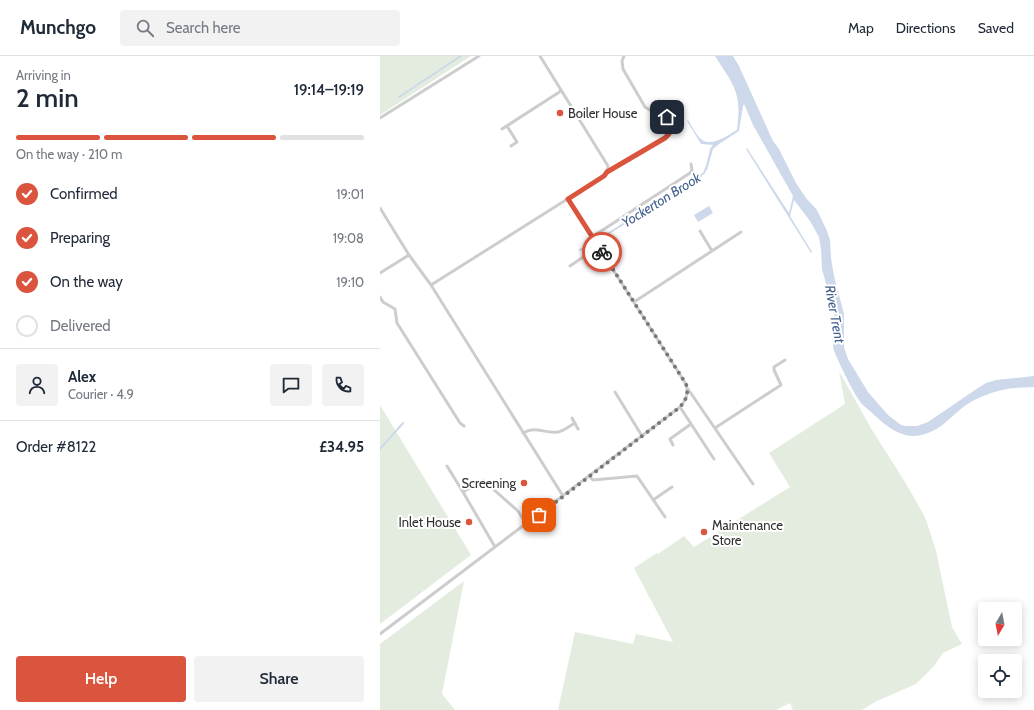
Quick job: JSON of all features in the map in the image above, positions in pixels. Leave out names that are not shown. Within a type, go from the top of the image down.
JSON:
[{"type":"lane","points":[[380,118],[479,56]]},
{"type":"lane","points":[[540,56],[608,166],[607,172]]},
{"type":"lane","points":[[431,285],[604,176],[607,172],[665,138],[670,133],[672,127],[669,119],[645,107],[623,69],[622,61],[624,56]]},
{"type":"lane","points":[[502,129],[561,91]]},
{"type":"lane","points":[[507,126],[517,142],[511,146]]},
{"type":"lane","points":[[592,237],[690,173],[692,170],[691,164]]},
{"type":"lane","points":[[568,199],[688,389],[753,484]]},
{"type":"lane","points":[[380,208],[409,255],[431,285],[563,496]]},
{"type":"lane","points":[[700,231],[712,252]]},
{"type":"lane","points":[[634,302],[741,232]]},
{"type":"lane","points":[[570,266],[598,247]]},
{"type":"lane","points":[[380,274],[409,255]]},
{"type":"lane","points":[[380,297],[383,302],[395,309],[396,324],[460,423],[464,426]]},
{"type":"lane","points":[[715,428],[781,385],[774,367],[785,360]]},
{"type":"lane","points":[[380,634],[680,407],[687,398],[688,389]]},
{"type":"lane","points":[[615,392],[642,436]]},
{"type":"lane","points":[[680,407],[714,459]]},
{"type":"lane","points":[[572,418],[578,429]]},
{"type":"lane","points":[[523,433],[529,429],[560,432],[575,423]]},
{"type":"lane","points":[[673,444],[670,439],[691,424]]},
{"type":"lane","points":[[447,466],[495,547]]},
{"type":"lane","points":[[589,476],[593,480],[637,476],[665,517]]},
{"type":"lane","points":[[463,492],[483,480],[518,511],[526,524]]},
{"type":"lane","points":[[653,500],[672,486]]},
{"type":"shaded area","points":[[380,56],[471,56],[380,115]]},
{"type":"shaded area","points":[[839,371],[872,430],[925,517],[936,551],[952,627],[962,644],[943,653],[934,666],[916,684],[877,701],[862,710],[793,710],[790,703],[776,710],[558,710],[575,632],[633,644],[636,634],[673,642],[634,568],[684,536],[694,547],[790,487],[769,453],[845,404]]},
{"type":"shaded area","points":[[380,405],[471,555],[380,624]]},
{"type":"shaded area","points":[[464,581],[442,694],[455,710],[380,710],[380,644]]},
{"type":"water","name":"River Trent","points":[[715,56],[733,56],[773,141],[779,149],[796,183],[806,198],[817,210],[830,240],[834,276],[844,314],[844,347],[848,359],[868,392],[888,415],[901,425],[917,426],[928,422],[986,383],[996,380],[1034,376],[1034,387],[1010,388],[983,396],[967,404],[938,428],[919,436],[911,436],[896,431],[882,422],[862,404],[843,371],[834,351],[835,317],[822,269],[819,237],[810,221],[794,200],[790,216],[812,252],[811,253],[746,149],[747,148],[789,213],[793,196],[753,125],[744,104],[739,131],[713,149],[707,170],[705,170],[710,149],[713,145],[701,144],[687,121],[688,120],[701,139],[710,142],[719,140],[737,130],[738,107],[735,90]]},
{"type":"water","points":[[709,206],[713,213],[698,222],[694,215]]},
{"type":"waterway","points":[[399,97],[461,56]]},
{"type":"waterway","name":"Yockerton Brook","points":[[598,240],[704,173],[706,168]]},
{"type":"waterway","name":"Yockerton Brook","points":[[580,250],[593,243]]},
{"type":"waterway","name":"Yockerton Brook","points":[[380,449],[403,423]]},
{"type":"way so far","points":[[539,515],[680,407],[687,398],[688,389],[686,384],[602,252]]},
{"type":"place","name":"Boiler House","points":[[560,113]]},
{"type":"place","name":"Screening","points":[[524,483]]},
{"type":"place","name":"Inlet House","points":[[469,522]]},
{"type":"place","name":"Maintenance Store","points":[[704,532]]},
{"type":"route","points":[[602,252],[568,199],[604,176],[607,172],[665,138],[670,133],[672,127],[671,121],[667,117]]}]
